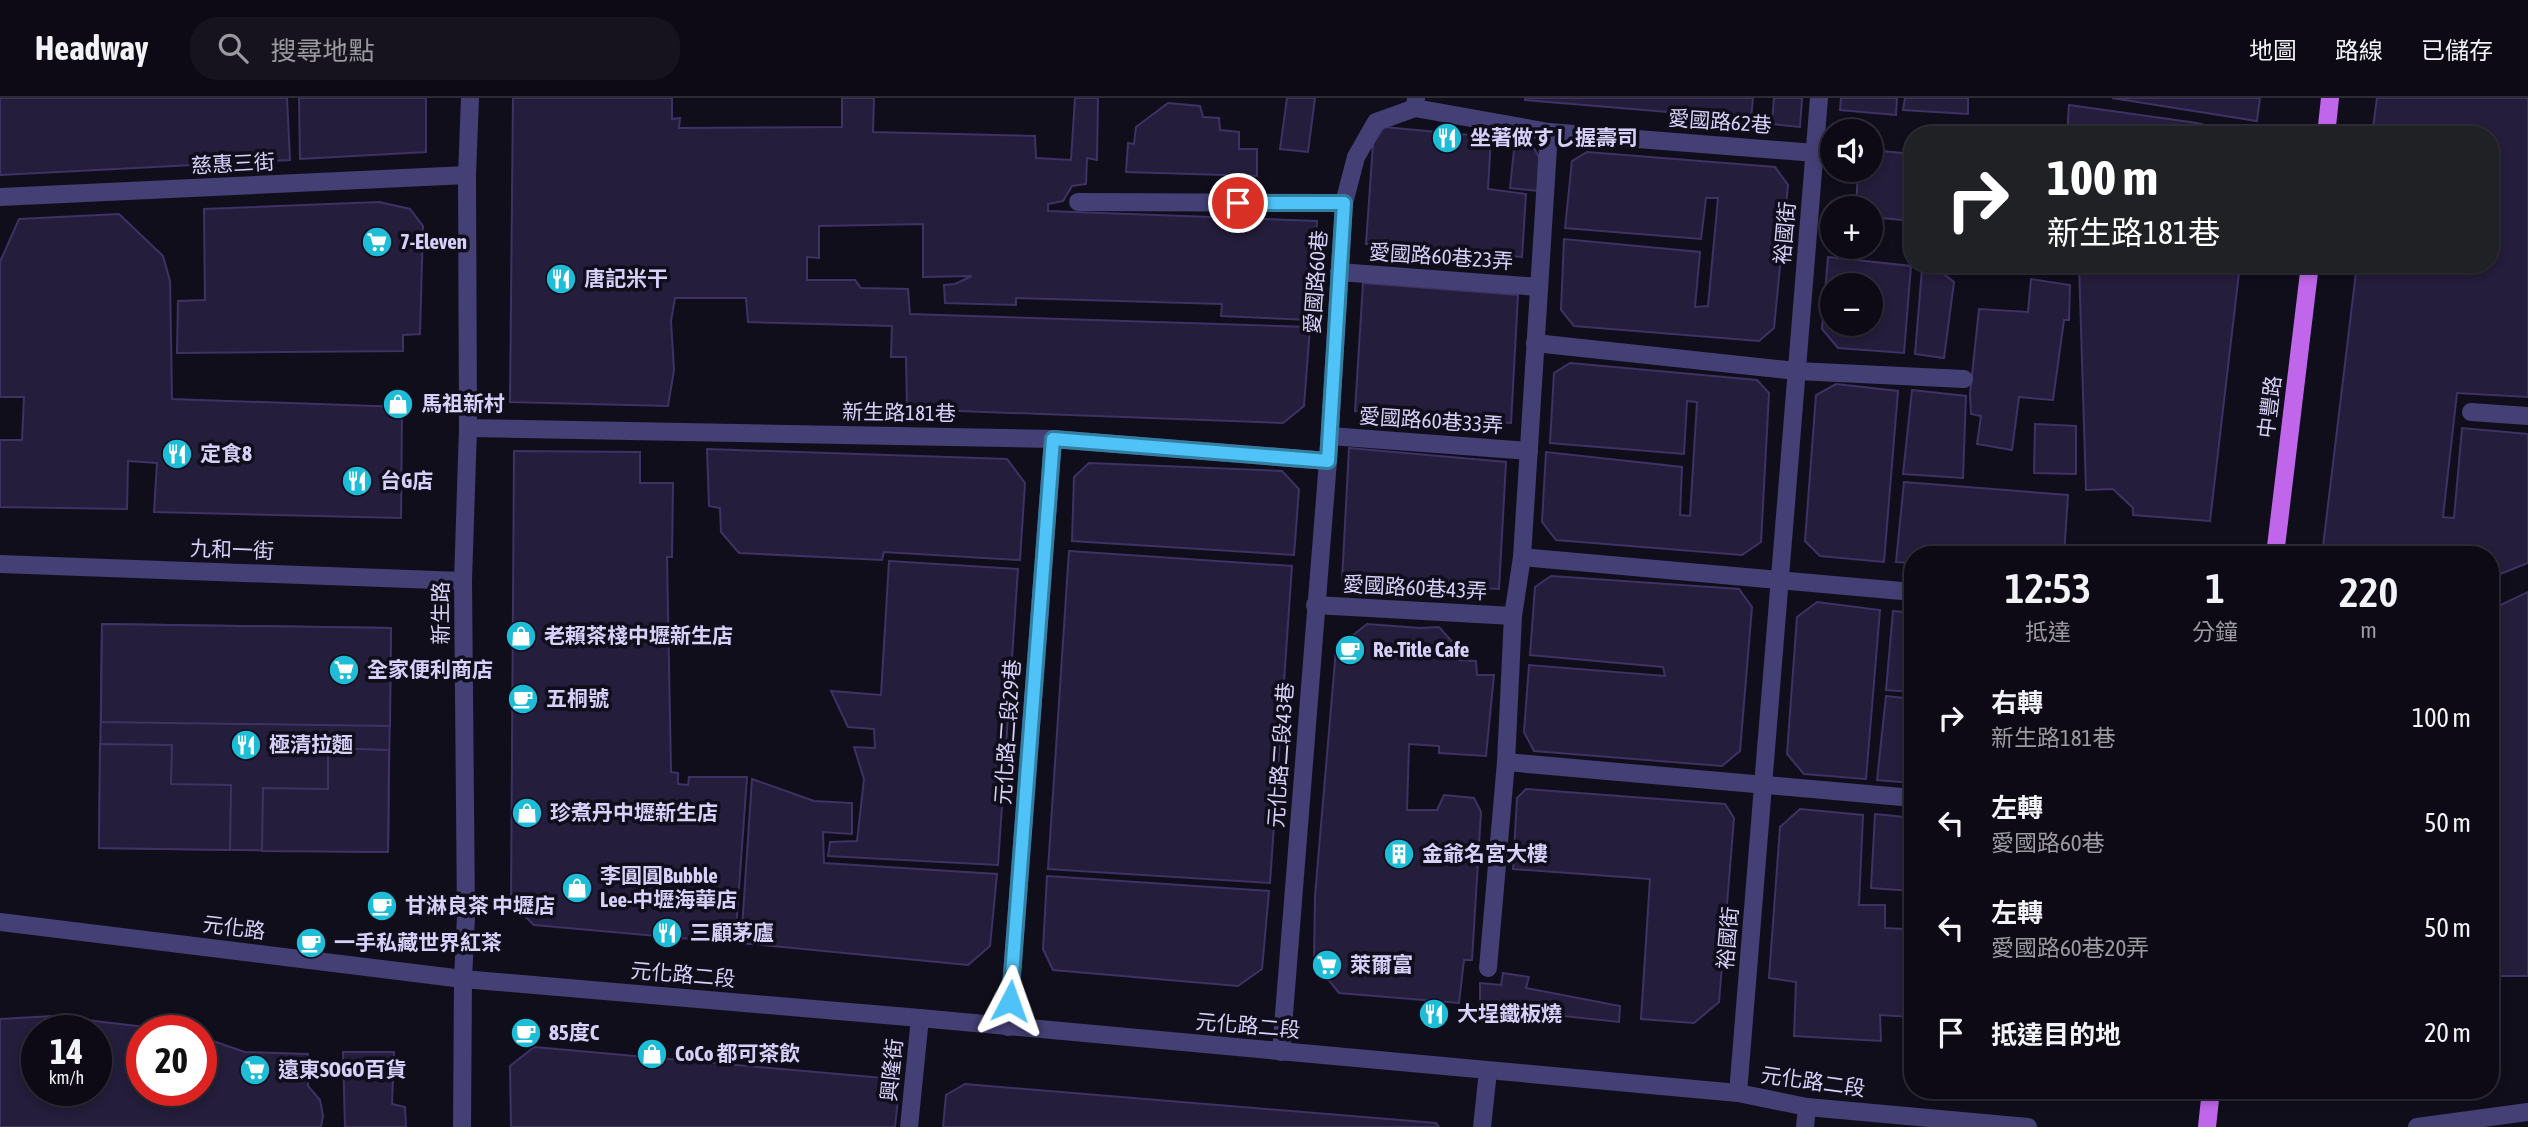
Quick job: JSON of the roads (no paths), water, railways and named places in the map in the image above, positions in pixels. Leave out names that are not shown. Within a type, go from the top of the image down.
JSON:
[{"type":"main road","points":[[2327,126],[2330,98]]},
{"type":"main road","name":"中豐路","points":[[2276,546],[2309,273]]},
{"type":"main road","points":[[2207,1127],[2210,1099]]},
{"type":"street","name":"新生路","points":[[462,1127],[466,902],[463,581],[468,428],[467,176],[470,98]]},
{"type":"street","name":"裕國街","points":[[1738,1093],[1819,98]]},
{"type":"street","name":"愛國路62巷","points":[[1415,103],[1549,132],[1815,153]]},
{"type":"street","name":"愛國路60巷","points":[[1328,461],[1344,203],[1356,158],[1376,122],[1415,103]]},
{"type":"street","points":[[1488,968],[1506,762],[1513,616],[1522,557],[1549,132]]},
{"type":"street","name":"慈惠三街","points":[[0,197],[467,176]]},
{"type":"street","points":[[1078,202],[1344,203]]},
{"type":"street","name":"愛國路60巷23弄","points":[[1339,272],[1539,287]]},
{"type":"street","points":[[1535,343],[1797,371],[1965,379]]},
{"type":"street","points":[[2471,412],[2528,416]]},
{"type":"street","name":"新生路181巷","points":[[468,428],[1053,439],[1328,461]]},
{"type":"street","name":"愛國路60巷33弄","points":[[1329,436],[1529,451]]},
{"type":"street","name":"元化路二段29巷","points":[[1008,1027],[1053,439]]},
{"type":"street","name":"元化路二段43巷","points":[[1281,1052],[1328,461]]},
{"type":"street","points":[[1522,557],[1904,591]]},
{"type":"street","name":"九和一街","points":[[0,564],[463,581]]},
{"type":"street","name":"愛國路60巷43弄","points":[[1315,605],[1513,616]]},
{"type":"street","points":[[1506,762],[1904,797]]},
{"type":"street","name":"元化路","points":[[0,922],[463,979]]},
{"type":"street","name":"元化路二段","points":[[463,979],[1738,1093],[1807,1107],[2028,1127]]},
{"type":"street","name":"興隆街","points":[[909,1127],[920,1018]]},
{"type":"street","points":[[1482,1127],[1488,1071]]},
{"type":"street","points":[[1805,1127],[1807,1107]]},
{"type":"street","points":[[2417,1127],[2528,1112]]},
{"type":"place","name":"坐著做すし握壽司","points":[[1447,138]]},
{"type":"place","name":"7-Eleven","points":[[377,242]]},
{"type":"place","name":"唐記米干","points":[[561,279]]},
{"type":"place","name":"馬祖新村","points":[[398,404]]},
{"type":"place","name":"定食8","points":[[177,454]]},
{"type":"place","name":"台G店","points":[[357,481]]},
{"type":"place","name":"老賴茶棧中壢新生店","points":[[521,636]]},
{"type":"place","name":"Re-Title Cafe","points":[[1350,650]]},
{"type":"place","name":"全家便利商店","points":[[344,670]]},
{"type":"place","name":"五桐號","points":[[523,699]]},
{"type":"place","name":"極清拉麵","points":[[246,745]]},
{"type":"place","name":"珍煮丹中壢新生店","points":[[527,813]]},
{"type":"place","name":"金爺名宮大樓","points":[[1399,854]]},
{"type":"place","name":"李圓圓Bubble Lee-中壢海華店","points":[[577,888]]},
{"type":"place","name":"甘淋良茶 中壢店","points":[[382,906]]},
{"type":"place","name":"三顧茅廬","points":[[667,933]]},
{"type":"place","name":"一手私藏世界紅茶","points":[[311,943]]},
{"type":"place","name":"萊爾富","points":[[1327,965]]},
{"type":"place","name":"大埕鐵板燒","points":[[1434,1014]]},
{"type":"place","name":"85度C","points":[[526,1033]]},
{"type":"place","name":"CoCo 都可茶飲","points":[[652,1054]]},
{"type":"place","name":"遠東SOGO百貨","points":[[255,1070]]}]
